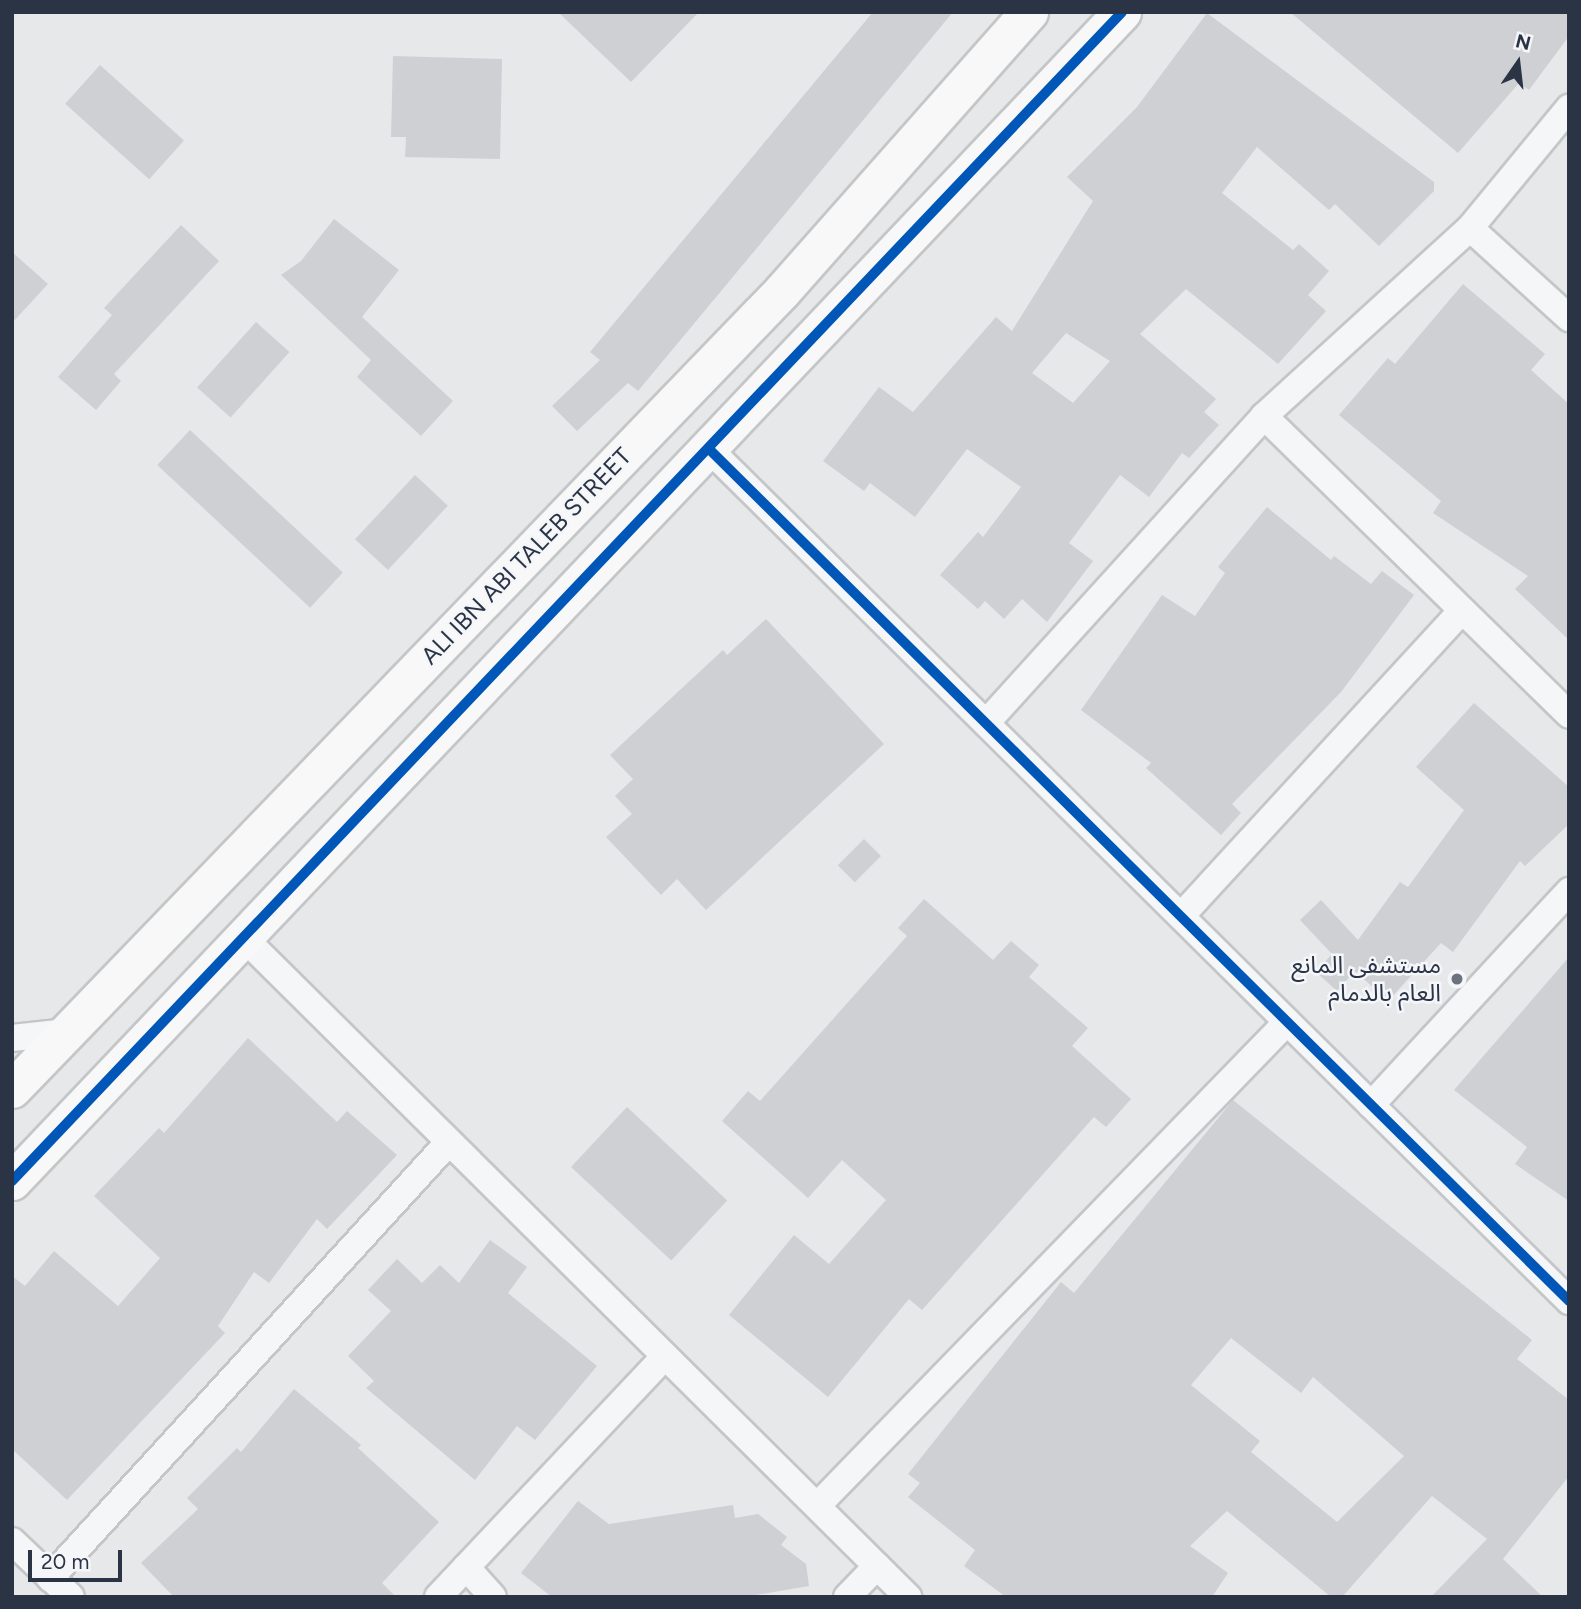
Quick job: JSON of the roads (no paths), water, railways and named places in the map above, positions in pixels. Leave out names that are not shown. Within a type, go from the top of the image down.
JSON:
[{"type":"street","name":"ALI IBN ABI TALEB STREET","points":[[12,1089],[782,291],[1029,12]]},
{"type":"street","points":[[12,1181],[1122,12]]},
{"type":"street","points":[[986,723],[1264,416],[1470,228],[1569,108]]},
{"type":"street","points":[[1470,228],[1569,318]]},
{"type":"street","points":[[1264,416],[1569,715]]},
{"type":"street","points":[[709,449],[1371,1105],[1565,1291]]},
{"type":"street","points":[[1181,916],[1462,610]]},
{"type":"street","points":[[1371,1105],[1569,891]]},
{"type":"street","points":[[244,938],[908,1597]]},
{"type":"street","points":[[817,1506],[1287,1022]]},
{"type":"street","points":[[12,1038],[68,1032]]},
{"type":"street","points":[[50,1577],[449,1142]]},
{"type":"street","points":[[438,1597],[665,1356]]},
{"type":"street","points":[[12,1541],[71,1597]]},
{"type":"street","points":[[847,1597],[877,1566]]},
{"type":"street","points":[[466,1567],[493,1597]]},
{"type":"place","name":"مستشفى المانع العام بالدمام","points":[[1457,979]]}]
